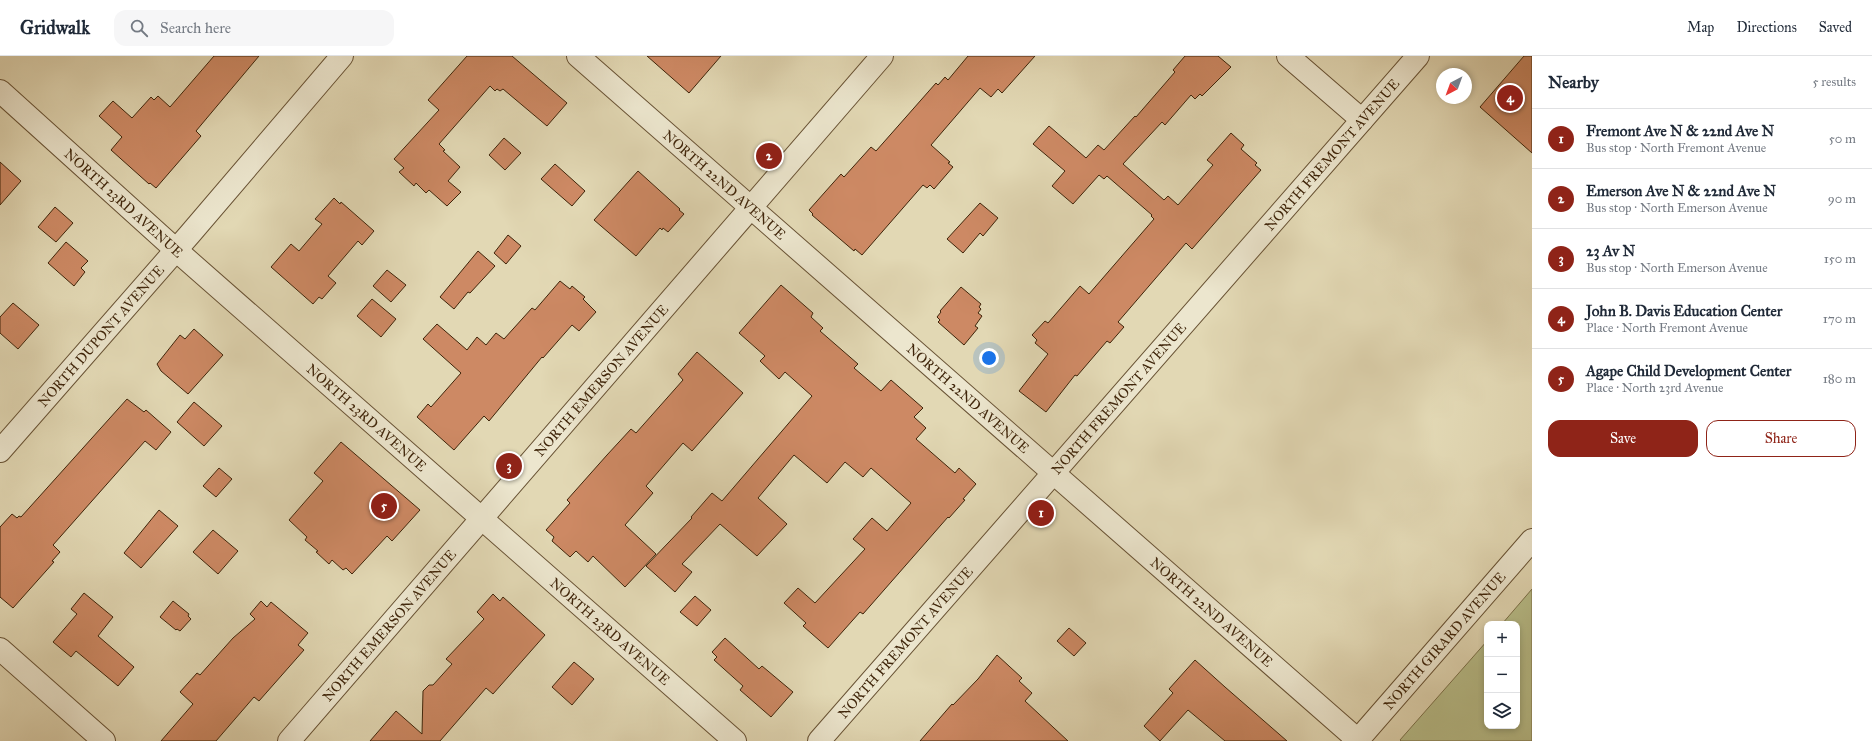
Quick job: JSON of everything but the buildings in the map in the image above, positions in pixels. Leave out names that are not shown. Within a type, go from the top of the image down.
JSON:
[{"type":"street","name":"NORTH DUPONT AVENUE","points":[[0,451],[176,250],[342,56]]},
{"type":"street","name":"NORTH 22ND AVENUE","points":[[578,56],[1358,741]]},
{"type":"street","name":"NORTH EMERSON AVENUE","points":[[289,741],[882,56]]},
{"type":"street","points":[[1288,56],[1362,120]]},
{"type":"street","name":"NORTH FREMONT AVENUE","points":[[818,741],[1418,56]]},
{"type":"street","name":"NORTH 23RD AVENUE","points":[[0,90],[176,250],[735,741]]},
{"type":"street","name":"NORTH GIRARD AVENUE","points":[[1358,741],[1532,540]]},
{"type":"street","points":[[0,649],[104,741]]},
{"type":"green space","points":[[1532,589],[1532,741],[1401,741],[1400,740],[1484,644],[1484,729],[1520,729],[1520,621],[1505,621]]},
{"type":"place","name":"John B. Davis Education Center","points":[[1510,98]]},
{"type":"place","name":"Emerson Ave N & 22nd Ave N","points":[[769,156]]},
{"type":"place","name":"23 Av N","points":[[509,466]]},
{"type":"place","name":"Agape Child Development Center","points":[[384,506]]},
{"type":"place","name":"Fremont Ave N & 22nd Ave N","points":[[1041,513]]}]
